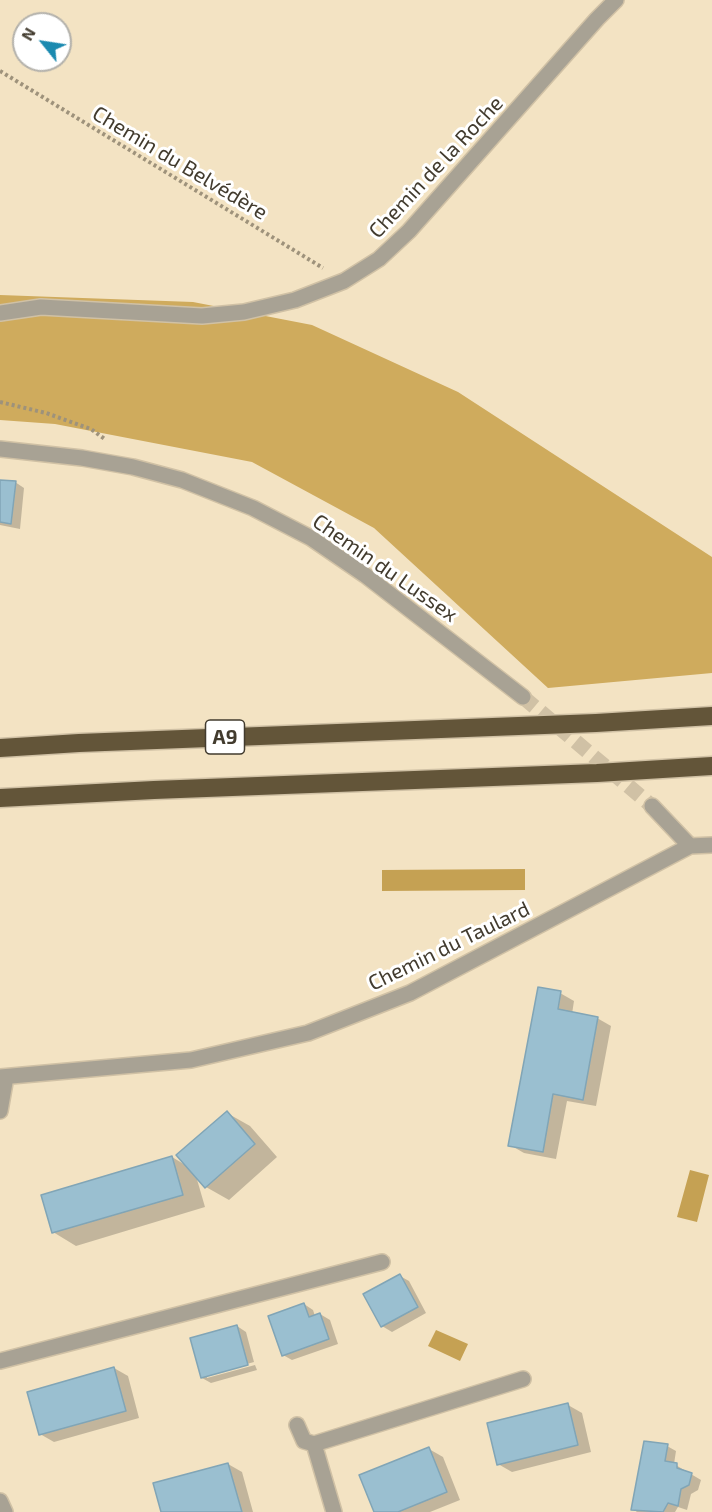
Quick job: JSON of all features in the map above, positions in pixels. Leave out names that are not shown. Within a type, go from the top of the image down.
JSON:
[{"type":"highway","name":"A9","points":[[0,748],[712,716]]},
{"type":"highway","points":[[0,798],[597,773],[712,766]]},
{"type":"street","name":"Chemin de la Roche","points":[[0,313],[41,307],[202,316],[244,312],[295,300],[344,281],[379,259],[409,231],[616,0]]},
{"type":"street","name":"Chemin du Lussex","points":[[0,449],[82,458],[133,467],[182,480],[253,508],[311,538],[365,575],[523,697]]},
{"type":"street","points":[[652,806],[690,846],[712,845]]},
{"type":"street","name":"Chemin du Taulard","points":[[3,1077],[191,1060],[308,1033],[410,993],[690,846]]},
{"type":"street","points":[[0,1111],[3,1077]]},
{"type":"street","points":[[0,1361],[382,1262]]},
{"type":"street","points":[[297,1425],[304,1441],[314,1444],[523,1379]]},
{"type":"street","points":[[314,1444],[334,1512]]},
{"type":"street","points":[[0,1501],[5,1512]]},
{"type":"path","name":"Chemin du Belvédère","points":[[0,71],[344,281]]},
{"type":"path","points":[[0,402],[46,413],[91,429],[112,444]]},
{"type":"shaded area","points":[[0,295],[193,302],[312,325],[458,392],[712,557],[712,673],[548,688],[374,528],[252,462],[55,424],[0,420]]},
{"type":"shaded area","points":[[525,869],[525,890],[382,891],[382,870]]},
{"type":"shaded area","points":[[690,1170],[709,1175],[697,1222],[677,1217]]},
{"type":"shaded area","points":[[436,1330],[468,1344],[460,1361],[428,1346]]},
{"type":"building","points":[[0,480],[16,481],[11,524],[0,522]]},
{"type":"building","points":[[538,987],[561,991],[558,1009],[598,1017],[583,1100],[553,1094],[543,1152],[508,1146]]},
{"type":"building","points":[[227,1111],[255,1144],[205,1188],[176,1155]]},
{"type":"building","points":[[172,1156],[183,1195],[52,1233],[41,1195]]},
{"type":"building","points":[[400,1274],[418,1307],[381,1327],[363,1294]]},
{"type":"building","points":[[304,1303],[309,1317],[320,1313],[329,1339],[282,1356],[268,1316]]},
{"type":"building","points":[[237,1325],[248,1365],[201,1378],[190,1338]]},
{"type":"building","points":[[114,1367],[126,1411],[39,1435],[27,1392]]},
{"type":"building","points":[[568,1403],[578,1445],[497,1465],[487,1423]]},
{"type":"building","points":[[644,1441],[668,1444],[665,1461],[677,1463],[677,1468],[692,1473],[689,1485],[681,1489],[678,1506],[668,1503],[663,1512],[631,1510]]},
{"type":"building","points":[[429,1447],[447,1492],[398,1512],[374,1512],[359,1475]]},
{"type":"building","points":[[228,1463],[242,1512],[161,1512],[153,1483]]},
{"type":"tunnel","points":[[523,697],[652,806]]}]
